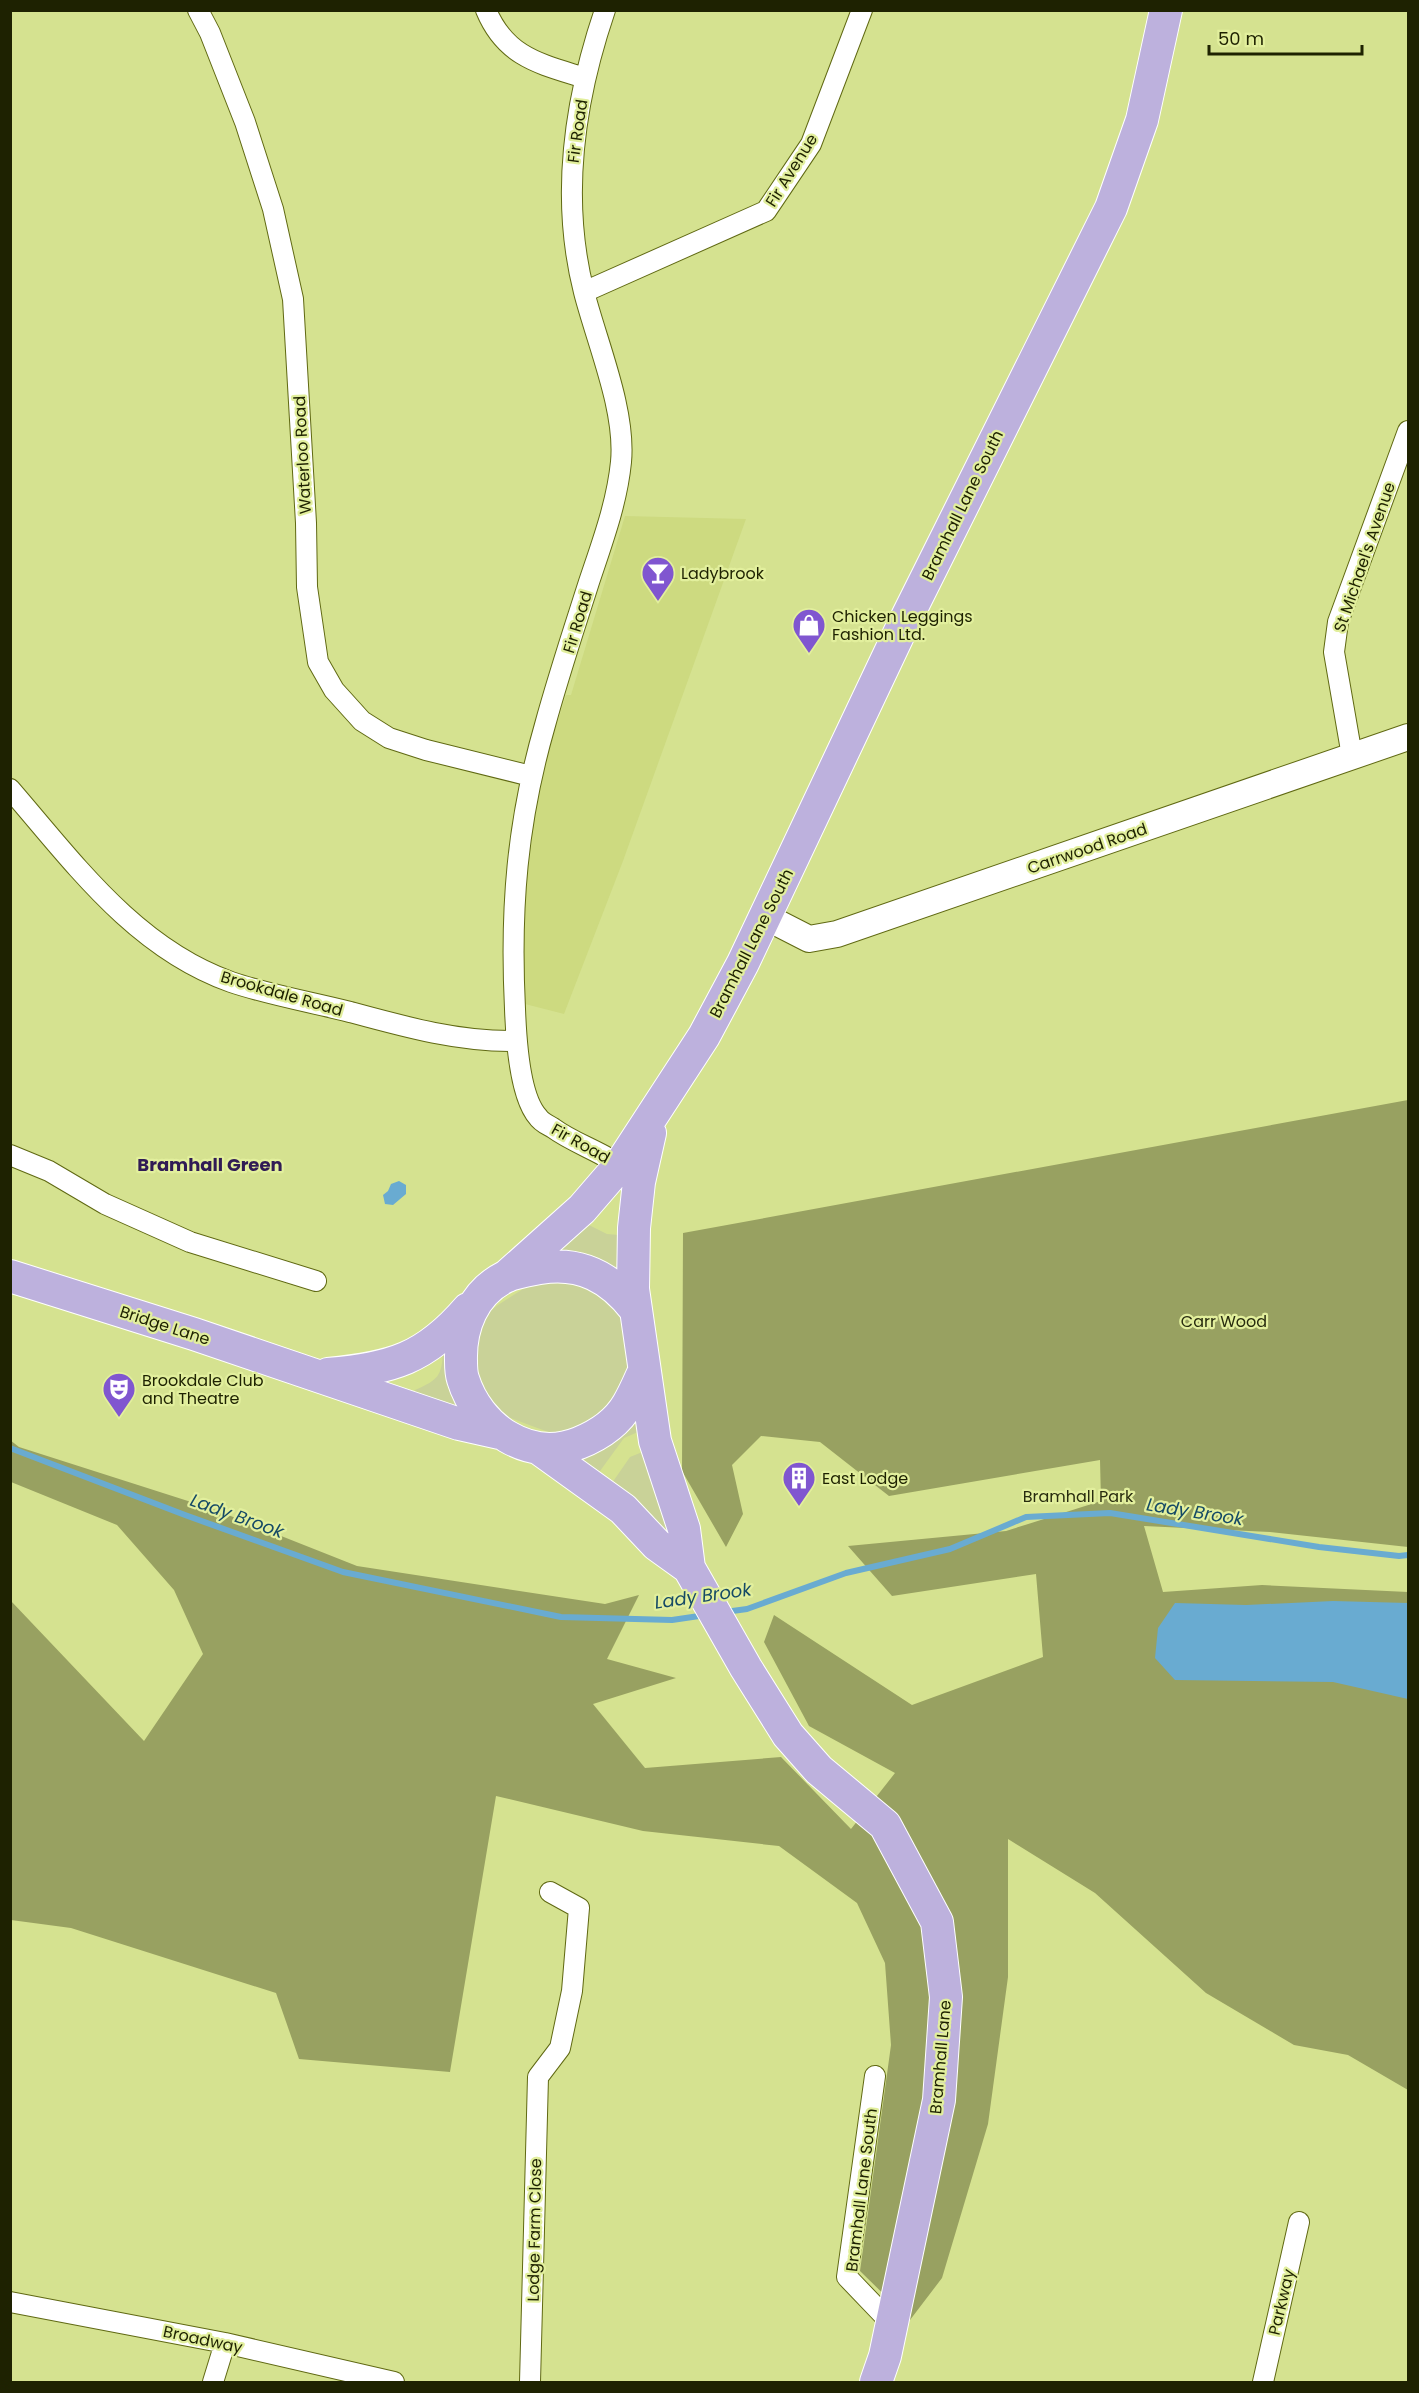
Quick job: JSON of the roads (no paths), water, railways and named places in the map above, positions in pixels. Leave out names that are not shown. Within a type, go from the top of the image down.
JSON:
[{"type":"main road","name":"Bramhall Lane South","points":[[635,1309],[634,1228],[629,1174],[654,1113],[704,1036],[766,917],[904,623],[1111,208],[1142,120],[1166,10]]},
{"type":"main road","name":"Bramhall Lane South","points":[[507,1276],[582,1209],[629,1174]]},
{"type":"main road","points":[[549,1267],[585,1270],[621,1291],[635,1309],[642,1342],[655,1441],[684,1529],[695,1577],[657,1545],[623,1509],[541,1450],[518,1443],[499,1433],[473,1403],[462,1377],[461,1344],[465,1324],[478,1299],[507,1276],[549,1267]]},
{"type":"main road","name":"Bridge Lane","points":[[10,1276],[318,1375],[459,1424],[499,1433]]},
{"type":"main road","name":"Bridge Lane","points":[[318,1375],[392,1365],[448,1333],[478,1299]]},
{"type":"main road","points":[[541,1450],[570,1447],[609,1428],[628,1406],[644,1371]]},
{"type":"main road","name":"Bramhall Lane","points":[[695,1577],[746,1668],[788,1735],[819,1770],[885,1825],[937,1922],[946,1997],[939,2100],[892,2324],[876,2382]]},
{"type":"street","name":"Waterloo Road","points":[[198,10],[210,33],[245,122],[273,209],[293,299],[306,524],[307,587],[318,662],[333,690],[362,721],[389,738],[426,750],[531,776]]},
{"type":"street","points":[[486,10],[490,20],[507,42],[528,60],[585,78]]},
{"type":"street","name":"Fir Road","points":[[605,10],[585,78],[572,161],[571,191],[576,259],[615,403],[621,432],[621,461],[604,537],[545,723],[531,776],[518,850],[514,902],[516,1041],[530,1103],[538,1118],[629,1174]]},
{"type":"street","name":"Fir Avenue","points":[[584,292],[766,211],[811,144],[862,10]]},
{"type":"street","name":"St Michael's Avenue","points":[[1352,756],[1334,652],[1338,622],[1408,431]]},
{"type":"street","name":"Carrwood Road","points":[[766,917],[809,939],[837,934],[1408,736]]},
{"type":"street","name":"Brookdale Road","points":[[10,789],[106,899],[143,932],[191,964],[231,982],[398,1025],[484,1042],[516,1041]]},
{"type":"street","points":[[10,1155],[49,1171],[105,1204],[190,1242],[316,1281]]},
{"type":"street","name":"Lodge Farm Close","points":[[530,2382],[538,2076],[560,2048],[572,1991],[579,1908],[550,1892]]},
{"type":"street","name":"Bramhall Lane South","points":[[875,2076],[847,2277],[892,2324]]},
{"type":"street","name":"Parkway","points":[[1263,2382],[1299,2222]]},
{"type":"street","name":"Broadway","points":[[10,2302],[225,2343],[394,2382]]},
{"type":"street","points":[[213,2382],[225,2343]]},
{"type":"water","points":[[399,1181],[406,1185],[406,1194],[393,1205],[385,1204],[383,1195],[391,1184]]},
{"type":"water","points":[[1333,1601],[1408,1603],[1408,1699],[1333,1682],[1175,1680],[1155,1658],[1158,1628],[1175,1603],[1246,1605]]},
{"type":"waterway","name":"Lady Brook","points":[[10,1448],[343,1572],[561,1617],[672,1620],[706,1615]]},
{"type":"waterway","name":"Lady Brook","points":[[725,1612],[747,1609],[846,1573],[950,1549],[1026,1517],[1110,1513],[1319,1547],[1399,1556],[1408,1555]]},
{"type":"place","name":"Ladybrook","points":[[658,602]]},
{"type":"place","name":"Chicken Leggings Fashion Ltd.","points":[[809,654]]},
{"type":"place","name":"Brookdale Club and Theatre","points":[[119,1418]]},
{"type":"place","name":"East Lodge","points":[[799,1507]]},
{"type":"district","name":"Bramhall Green","points":[[210,1165]]},
{"type":"park label","name":"Carr Wood","points":[[1224,1321]]},
{"type":"park label","name":"Bramhall Park","points":[[1078,1496]]}]
